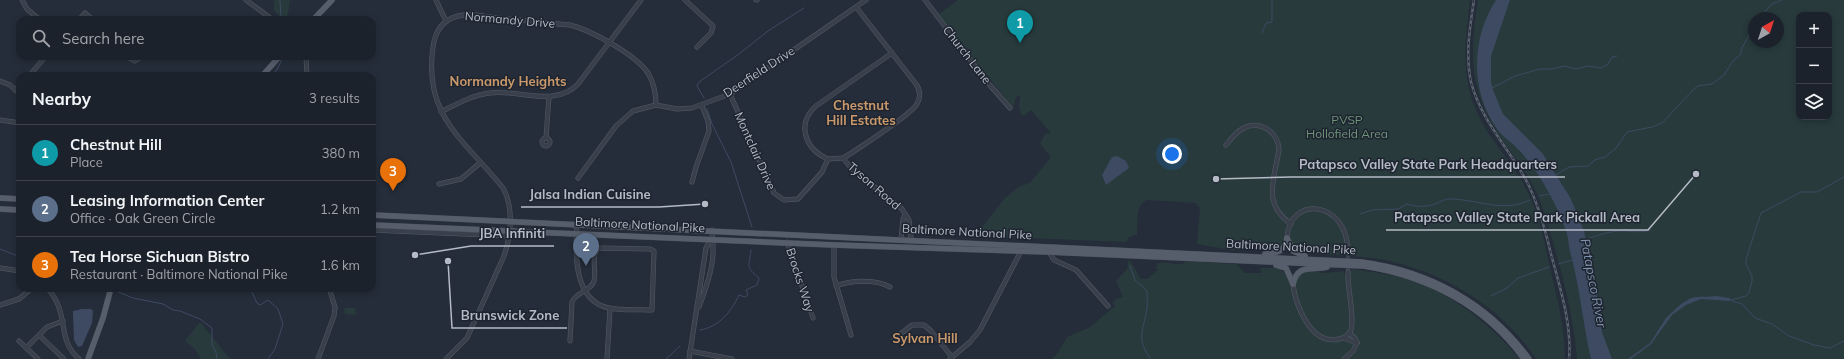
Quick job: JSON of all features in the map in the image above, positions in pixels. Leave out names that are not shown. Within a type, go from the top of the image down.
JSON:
[{"type":"main road","points":[[317,16],[332,0]]},
{"type":"main road","points":[[266,72],[276,60]]},
{"type":"main road","points":[[0,198],[16,199]]},
{"type":"main road","points":[[0,209],[16,210]]},
{"type":"main road","name":"Baltimore National Pike","points":[[376,214],[1361,262],[1393,267],[1440,284],[1466,299],[1491,317],[1513,339],[1529,359]]},
{"type":"main road","name":"Baltimore National Pike","points":[[376,225],[509,233],[576,233],[1364,266],[1391,271],[1440,288],[1466,304],[1490,322],[1509,340],[1524,359]]},
{"type":"main road","points":[[1245,256],[1280,252],[1284,247],[1287,238]]},
{"type":"main road","points":[[1287,238],[1290,247],[1298,254],[1323,260]]},
{"type":"main road","points":[[1250,261],[1284,266],[1288,271],[1293,284]]},
{"type":"main road","points":[[1293,284],[1296,274],[1303,269],[1335,264]]},
{"type":"main road","points":[[88,359],[103,318],[110,292]]},
{"type":"street","points":[[22,0],[27,9],[35,16]]},
{"type":"street","points":[[246,0],[268,16]]},
{"type":"street","points":[[436,0],[446,21],[440,26],[435,36],[431,65],[433,87],[441,112],[453,132],[506,192],[510,202],[509,233],[504,256],[469,335],[462,345],[446,359]]},
{"type":"street","points":[[441,112],[468,98],[488,93],[510,92],[550,97],[565,94],[575,87],[641,0]]},
{"type":"street","points":[[685,0],[713,26],[711,34],[697,47]]},
{"type":"street","name":"Deerfield Drive","points":[[578,178],[621,120],[637,109],[656,105],[684,109],[702,106],[730,94],[866,0]]},
{"type":"street","name":"Church Lane","points":[[925,0],[988,83],[1010,108]]},
{"type":"street","points":[[856,7],[892,53],[918,88],[920,97],[911,112],[843,158],[828,159],[813,150],[806,140],[805,129],[809,114],[816,106],[892,53]]},
{"type":"street","name":"Normandy Drive","points":[[446,21],[459,16],[473,15],[570,26],[589,32],[609,43],[645,69],[654,85],[656,105]]},
{"type":"street","points":[[32,72],[43,60]]},
{"type":"street","points":[[306,60],[307,72]]},
{"type":"street","points":[[0,81],[16,90]]},
{"type":"street","name":"Montclair Drive","points":[[730,94],[772,189],[780,199],[794,201],[802,197],[822,172],[828,159]]},
{"type":"street","points":[[546,138],[550,97]]},
{"type":"street","points":[[692,182],[709,131],[708,121],[702,106]]},
{"type":"street","points":[[0,120],[16,122]]},
{"type":"street","points":[[1226,145],[1237,132],[1248,126],[1264,127],[1275,137],[1279,150],[1272,202],[1279,214],[1291,224]]},
{"type":"street","name":"Tyson Road","points":[[843,158],[851,168],[905,214],[909,220],[911,239]]},
{"type":"street","points":[[439,184],[461,179],[480,163]]},
{"type":"street","points":[[1287,238],[1291,224],[1298,215],[1308,210],[1316,209],[1329,212],[1336,217],[1345,228],[1348,238],[1348,253]]},
{"type":"street","name":"Tyson Road","points":[[901,239],[905,214]]},
{"type":"street","points":[[570,342],[572,302],[575,296],[586,290],[594,281],[595,252],[597,249],[652,250],[654,253],[652,310],[610,309],[594,301],[586,290],[581,281],[577,268],[577,224]]},
{"type":"street","points":[[376,230],[509,233]]},
{"type":"street","points":[[697,313],[707,289],[714,250],[711,239],[712,230]]},
{"type":"street","points":[[689,359],[706,248],[711,239]]},
{"type":"street","name":"Brocks Way","points":[[787,242],[813,318]]},
{"type":"street","points":[[834,245],[833,266],[836,286],[851,335]]},
{"type":"street","points":[[894,339],[912,325],[924,325],[951,358],[970,342],[980,330],[1021,251]]},
{"type":"street","points":[[1049,252],[1054,260],[1080,273],[1108,306]]},
{"type":"street","points":[[0,268],[16,270]]},
{"type":"street","points":[[1343,338],[1349,333],[1352,323],[1348,272]]},
{"type":"street","points":[[836,286],[852,282],[880,283],[890,287]]},
{"type":"street","points":[[1293,284],[1303,313],[1316,333],[1328,340],[1343,338],[1357,343]]},
{"type":"street","points":[[0,304],[19,299],[27,292]]},
{"type":"street","points":[[50,292],[57,301],[63,321],[67,345],[72,353],[79,359]]},
{"type":"street","points":[[318,359],[334,316],[335,307],[330,292]]},
{"type":"street","points":[[607,359],[610,309]]},
{"type":"street","points":[[26,348],[39,334],[52,324],[63,321]]},
{"type":"street","points":[[1344,359],[1353,351],[1357,343],[1356,338],[1349,333]]},
{"type":"street","points":[[39,334],[64,359]]},
{"type":"street","points":[[19,341],[38,359]]},
{"type":"street","points":[[690,351],[732,359]]},
{"type":"street","points":[[702,354],[702,359]]},
{"type":"green space","points":[[274,0],[290,0],[288,16],[280,16],[274,11]]},
{"type":"green space","name":"PVSP Hollofield Area","points":[[958,0],[1470,0],[1465,53],[1468,85],[1479,117],[1521,180],[1537,214],[1560,313],[1564,335],[1565,359],[1536,359],[1522,340],[1489,308],[1450,283],[1407,266],[1375,258],[1306,253],[1277,248],[1274,251],[1263,247],[1252,247],[1251,250],[1231,250],[1197,244],[1200,208],[1196,203],[1147,200],[1143,202],[1139,210],[1137,220],[1137,235],[1133,235],[1130,238],[1128,237],[1127,242],[981,236],[982,227],[1005,198],[1017,188],[1031,182],[1051,157],[1040,144],[1045,134],[1051,133],[1031,110],[1025,115],[1021,115],[1019,106],[1020,97],[1018,95],[1015,100],[1014,107],[1011,105],[939,14]]},
{"type":"green space","points":[[1478,0],[1844,0],[1844,359],[1577,359],[1573,325],[1566,290],[1541,203],[1528,177],[1490,119],[1482,103],[1474,71],[1474,37]]},
{"type":"green space","points":[[1129,259],[1141,279],[1147,279],[1159,269],[1156,269],[1158,263],[1164,262],[1183,264],[1185,261],[1237,264],[1245,273],[1262,273],[1260,268],[1279,268],[1286,274],[1300,274],[1312,271],[1325,273],[1344,271],[1344,275],[1349,276],[1351,269],[1385,274],[1409,280],[1428,287],[1462,306],[1493,331],[1520,359],[1052,359],[1057,354],[1067,337],[1090,327],[1115,306],[1113,303],[1115,300],[1123,297],[1116,281],[1127,269]]},
{"type":"green space","points":[[346,308],[355,308],[356,315],[345,314],[344,310]]},
{"type":"green space","points":[[200,322],[230,359],[201,359],[195,349],[185,341]]},
{"type":"water","name":"Patapsco River","points":[[1496,0],[1510,0],[1491,56],[1491,82],[1493,90],[1503,114],[1543,154],[1571,199],[1584,231],[1600,312],[1602,332],[1612,359],[1591,359],[1577,281],[1569,249],[1568,237],[1562,220],[1552,198],[1540,178],[1519,150],[1499,132],[1488,114],[1482,98],[1478,82],[1478,47],[1488,15]]},
{"type":"water","points":[[1117,156],[1126,161],[1129,168],[1106,185],[1102,175],[1112,157]]},
{"type":"water","points":[[1716,296],[1730,298],[1730,301],[1701,299],[1686,305],[1672,315],[1651,344],[1631,359],[1628,359],[1650,343],[1666,318],[1681,304],[1691,298]]},
{"type":"water","points":[[91,309],[93,311],[92,323],[82,346],[78,347],[74,340],[73,311]]},
{"type":"waterway","points":[[280,0],[281,16]]},
{"type":"waterway","points":[[1262,33],[1266,23],[1272,22],[1272,0]]},
{"type":"waterway","points":[[1765,12],[1772,4],[1782,0]]},
{"type":"waterway","points":[[704,98],[697,86],[699,82],[739,54],[768,31],[804,8]]},
{"type":"waterway","points":[[1556,175],[1569,167],[1588,166],[1595,160],[1605,157],[1616,148],[1627,132],[1652,127],[1662,123],[1694,89],[1698,86],[1712,84],[1724,75],[1733,61],[1740,55],[1748,37]]},
{"type":"waterway","points":[[1492,88],[1515,76],[1540,69],[1552,69],[1565,66],[1576,69],[1588,66],[1601,68],[1608,64],[1612,57],[1617,56]]},
{"type":"waterway","points":[[275,72],[282,60]]},
{"type":"waterway","points":[[707,109],[712,124],[731,162],[752,227]]},
{"type":"waterway","points":[[1731,300],[1746,296],[1749,293],[1752,276],[1746,264],[1746,259],[1761,213],[1801,192],[1817,192],[1844,177]]},
{"type":"waterway","points":[[1539,196],[1550,194]]},
{"type":"waterway","points":[[1360,214],[1372,210],[1398,209],[1407,204],[1428,206],[1450,199],[1501,206],[1520,204],[1530,200]]},
{"type":"waterway","points":[[1584,240],[1601,234],[1614,232],[1642,232],[1650,230]]},
{"type":"waterway","points":[[0,249],[16,255]]},
{"type":"waterway","points":[[700,330],[713,326],[719,322],[728,313],[739,295],[745,297],[748,295],[746,290],[757,285],[759,278],[749,266],[751,250]]},
{"type":"waterway","points":[[1558,264],[1573,260]]},
{"type":"waterway","points":[[1130,266],[1135,280],[1147,291],[1147,308],[1142,332],[1142,342],[1151,359]]},
{"type":"waterway","points":[[1491,296],[1507,288],[1518,278],[1549,267]]},
{"type":"waterway","points":[[118,292],[133,298],[163,304],[173,310],[180,311],[200,319],[212,328],[212,345],[216,352],[217,359]]},
{"type":"waterway","points":[[252,292],[257,303],[260,305],[268,300],[278,309],[283,324],[275,349],[268,359]]},
{"type":"waterway","points":[[1694,298],[1704,297]]},
{"type":"waterway","points":[[1729,300],[1742,304],[1755,318],[1772,324],[1789,336],[1814,345],[1830,348],[1844,341]]},
{"type":"waterway","points":[[666,359],[680,346]]},
{"type":"tunnel","points":[[1348,253],[1348,272]]},
{"type":"railway","points":[[1474,0],[1468,51],[1471,82],[1481,109],[1519,168],[1538,206],[1567,319],[1569,333],[1569,359]]},
{"type":"place","name":"Chestnut Hill","points":[[1020,43]]},
{"type":"place","name":"Patapsco Valley State Park Pickall Area","points":[[1696,174]]},
{"type":"place","name":"Patapsco Valley State Park Headquarters","points":[[1216,179]]},
{"type":"place","name":"Tea Horse Sichuan Bistro","points":[[393,191]]},
{"type":"place","name":"Jalsa Indian Cuisine","points":[[705,204]]},
{"type":"place","name":"JBA Infiniti","points":[[415,255]]},
{"type":"place","name":"Brunswick Zone","points":[[448,261]]},
{"type":"place","name":"Leasing Information Center","points":[[586,266]]},
{"type":"district","name":"Normandy Heights","points":[[508,81]]},
{"type":"district","name":"Chestnut Hill Estates","points":[[861,112]]},
{"type":"district","name":"Sylvan Hill","points":[[925,338]]}]
